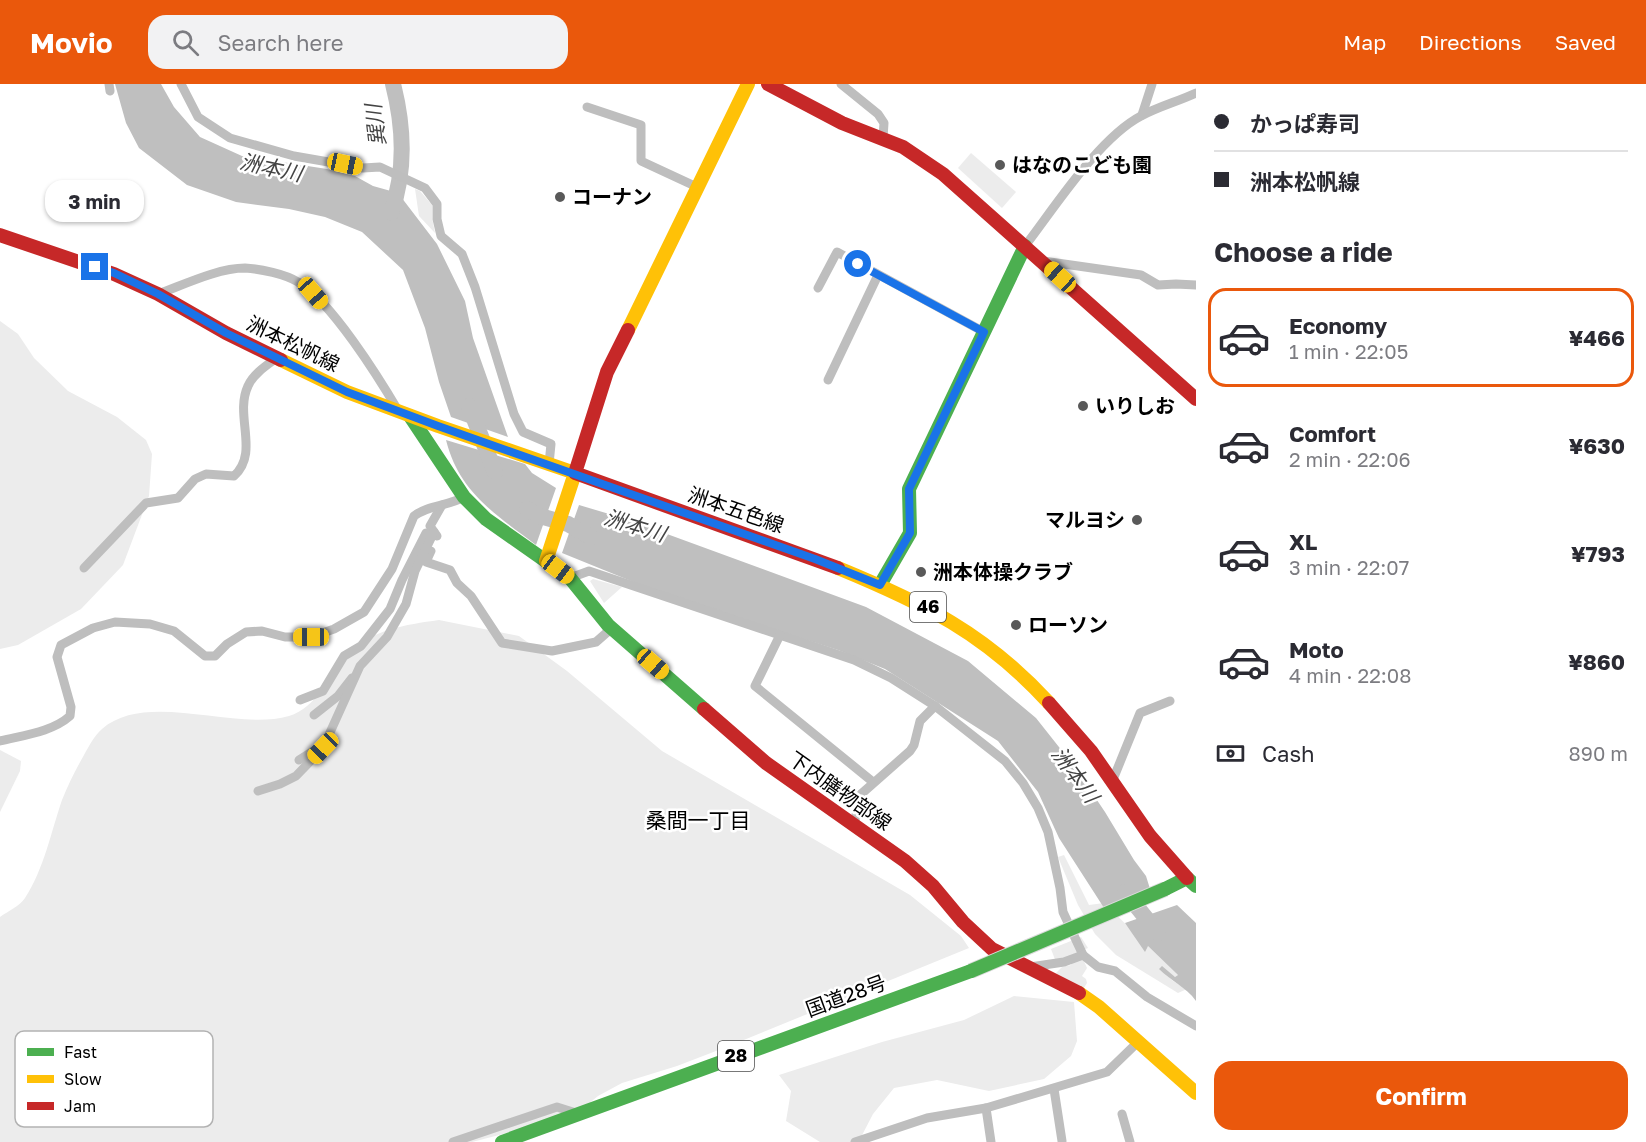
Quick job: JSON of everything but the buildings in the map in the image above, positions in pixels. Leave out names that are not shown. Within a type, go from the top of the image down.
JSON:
[{"type":"main road","points":[[547,557],[607,372],[748,84]]},
{"type":"main road","points":[[768,84],[842,123],[903,147],[943,174],[1196,399]]},
{"type":"main road","name":"洲本松帆線","points":[[0,235],[114,273],[317,379],[405,414],[575,473]]},
{"type":"main road","points":[[880,585],[910,533],[909,489],[1025,246]]},
{"type":"main road","name":"下内膳物部線","points":[[405,414],[464,497],[486,519],[547,557],[570,578],[612,628],[766,763],[912,867],[933,886],[963,922],[992,949],[1072,989],[1099,1007],[1196,1093]]},
{"type":"main road","name":"洲本五色線","points":[[575,473],[815,559],[929,607],[952,621],[994,650],[1024,675],[1067,722],[1150,836],[1191,882]]},
{"type":"main road","name":"国道28号","points":[[502,1142],[971,971],[1165,890],[1191,882]]},
{"type":"street","points":[[181,84],[198,117],[219,133],[230,138],[294,156],[363,168],[380,167],[425,188],[437,204],[437,219],[441,236],[462,254],[514,414],[523,432],[551,444],[549,464]]},
{"type":"street","points":[[841,84],[878,114],[884,123],[883,138]]},
{"type":"street","points":[[1142,115],[1152,84]]},
{"type":"street","points":[[1025,246],[1104,145],[1120,130],[1142,115],[1196,93]]},
{"type":"street","points":[[586,107],[641,125],[641,161],[697,187]]},
{"type":"street","points":[[818,288],[837,252],[953,313],[984,332]]},
{"type":"street","points":[[1043,261],[1141,276],[1158,285],[1196,285]]},
{"type":"street","points":[[158,294],[223,271],[245,268],[297,281],[313,293],[337,321],[405,414]]},
{"type":"street","points":[[828,380],[878,275]]},
{"type":"street","points":[[84,568],[146,503],[178,498],[195,479],[206,474],[234,476],[242,468],[246,459],[243,406],[248,387],[259,371],[278,357]]},
{"type":"street","points":[[0,741],[52,728],[70,716],[71,706],[57,657],[61,645],[93,628],[115,622],[150,624],[174,631],[205,656],[215,656],[227,644],[246,632],[261,631],[285,637],[311,637],[334,629],[364,612],[392,569],[414,516],[421,510],[464,497]]},
{"type":"street","points":[[314,715],[338,696],[360,666],[387,637],[406,604],[415,571],[442,505]]},
{"type":"street","points":[[432,529],[438,536],[426,562],[450,570],[457,584],[471,596],[502,643],[552,651],[596,642],[612,628]]},
{"type":"street","points":[[300,700],[323,691],[344,657],[361,646],[390,609],[402,580],[432,529]]},
{"type":"street","points":[[570,578],[589,571],[854,660],[891,678],[935,706],[1005,761],[1023,783],[1038,808],[1048,831],[1063,912],[1083,955],[1098,967],[1115,971],[1147,997],[1196,1026]]},
{"type":"street","points":[[780,635],[755,686],[873,782]]},
{"type":"street","points":[[258,792],[296,776],[325,744],[360,666]]},
{"type":"street","points":[[1112,782],[1140,713],[1170,701]]},
{"type":"street","points":[[854,825],[860,795],[910,751],[914,745],[920,721],[935,706]]},
{"type":"street","points":[[299,760],[325,744]]},
{"type":"street","points":[[1028,967],[1064,962],[1083,955]]},
{"type":"street","points":[[855,1142],[927,1118],[986,1108],[1107,1072],[1138,1042]]},
{"type":"street","points":[[1053,1089],[1061,1142]]},
{"type":"street","points":[[453,1142],[557,1107],[578,1114]]},
{"type":"street","points":[[986,1108],[991,1142]]},
{"type":"street","points":[[1122,1114],[1130,1142]]},
{"type":"shaded area","points":[[971,153],[1016,192],[1002,208],[958,168]]},
{"type":"shaded area","points":[[415,189],[420,191],[432,205],[435,233],[419,216]]},
{"type":"shaded area","points":[[0,321],[18,334],[34,358],[68,391],[117,417],[146,440],[152,454],[149,496],[123,565],[81,609],[18,645],[0,649]]},
{"type":"shaded area","points":[[593,579],[622,587],[604,603],[590,581]]},
{"type":"shaded area","points":[[439,620],[519,636],[567,671],[662,751],[910,895],[961,936],[969,948],[729,1046],[677,1066],[622,1083],[598,1096],[582,1109],[550,1122],[472,1142],[0,1142],[0,917],[20,903],[32,887],[64,794],[97,735],[102,729],[121,718],[143,713],[167,712],[267,720],[289,716],[299,712],[315,698],[357,646],[378,634],[402,626]]},
{"type":"shaded area","points":[[0,750],[21,761],[20,771],[0,812]]},
{"type":"shaded area","points":[[1064,855],[1089,905],[1104,903],[1178,975],[1175,977],[1160,969],[1173,981],[1187,989],[1178,993],[1116,955],[1095,934],[1078,905],[1058,857]]},
{"type":"shaded area","points":[[1081,937],[1088,948],[1056,962],[1051,949]]},
{"type":"shaded area","points":[[1082,957],[1087,968],[1082,976],[1087,983],[1082,991],[1061,980],[1056,973],[1062,967],[1071,965],[1072,958]]},
{"type":"shaded area","points":[[1014,996],[1074,1002],[1077,1041],[1071,1056],[1044,1079],[989,1091],[937,1080],[894,1088],[873,1114],[859,1141],[855,1142],[820,1142],[786,1121],[791,1091],[779,1075],[882,1042],[964,1020]]},
{"type":"water","points":[[115,84],[161,84],[174,107],[200,137],[242,156],[327,169],[355,176],[373,186],[398,193],[437,244],[465,301],[473,338],[508,437],[451,417],[425,328],[403,270],[362,232],[325,217],[289,209],[236,202],[187,185],[139,148],[126,123]]},
{"type":"water","points":[[446,440],[525,464],[532,473],[556,488],[536,545],[493,512],[469,488],[452,458]]},
{"type":"water","points":[[579,505],[626,519],[866,607],[968,661],[1036,718],[1074,766],[1105,812],[1146,876],[1151,892],[1106,911],[1059,838],[1038,792],[998,741],[885,669],[838,650],[668,596],[562,553]]},
{"type":"water","points":[[1177,905],[1196,923],[1196,1001],[1159,969],[1162,966],[1175,977],[1178,975],[1148,946],[1145,952],[1125,923]]},
{"type":"waterway","name":"巽川","points":[[391,213],[399,181],[402,149],[393,84]]},
{"type":"waterway","name":"洲本川","points":[[469,406],[495,472]]},
{"type":"waterway","name":"洲本川","points":[[527,509],[540,516],[568,524],[591,537]]},
{"type":"waterway","name":"洲本川","points":[[1125,892],[1158,933]]},
{"type":"traffic: fast","points":[[880,585],[910,533],[909,489],[1025,246]]},
{"type":"traffic: fast","points":[[410,416],[464,497],[486,519],[570,578],[608,625],[704,709]]},
{"type":"traffic: fast","points":[[1165,889],[1187,878],[1196,886]]},
{"type":"traffic: fast","points":[[971,971],[1165,889]]},
{"type":"traffic: fast","points":[[502,1142],[971,971]]},
{"type":"traffic: slow","points":[[628,330],[748,84]]},
{"type":"traffic: slow","points":[[281,360],[347,392],[575,473],[546,561]]},
{"type":"traffic: slow","points":[[838,568],[898,594],[951,622],[1001,657],[1049,703]]},
{"type":"traffic: slow","points":[[1079,993],[1099,1007],[1196,1093]]},
{"type":"traffic: jam","points":[[768,84],[842,123],[903,147],[943,174],[1196,399]]},
{"type":"traffic: jam","points":[[0,235],[114,274],[158,294],[226,333],[281,360]]},
{"type":"traffic: jam","points":[[628,330],[607,372],[575,473],[838,568]]},
{"type":"traffic: jam","points":[[1049,703],[1091,751],[1150,836],[1187,878]]},
{"type":"traffic: jam","points":[[704,709],[766,763],[905,861],[933,886],[963,922],[992,949],[1079,993]]},
{"type":"place","name":"はなのこども園","points":[[1000,165]]},
{"type":"place","name":"コーナン","points":[[560,197]]},
{"type":"place","name":"いりしお","points":[[1083,406]]},
{"type":"place","name":"マルヨシ","points":[[1137,520]]},
{"type":"place","name":"洲本体操クラブ","points":[[921,572]]},
{"type":"place","name":"ローソン","points":[[1016,625]]},
{"type":"district","name":"桑間一丁目","points":[[698,821]]},
{"type":"route","points":[[95,267],[114,273],[158,294],[226,333],[347,392],[815,559],[880,585],[910,533],[909,489],[984,332],[953,313],[858,264]]}]
